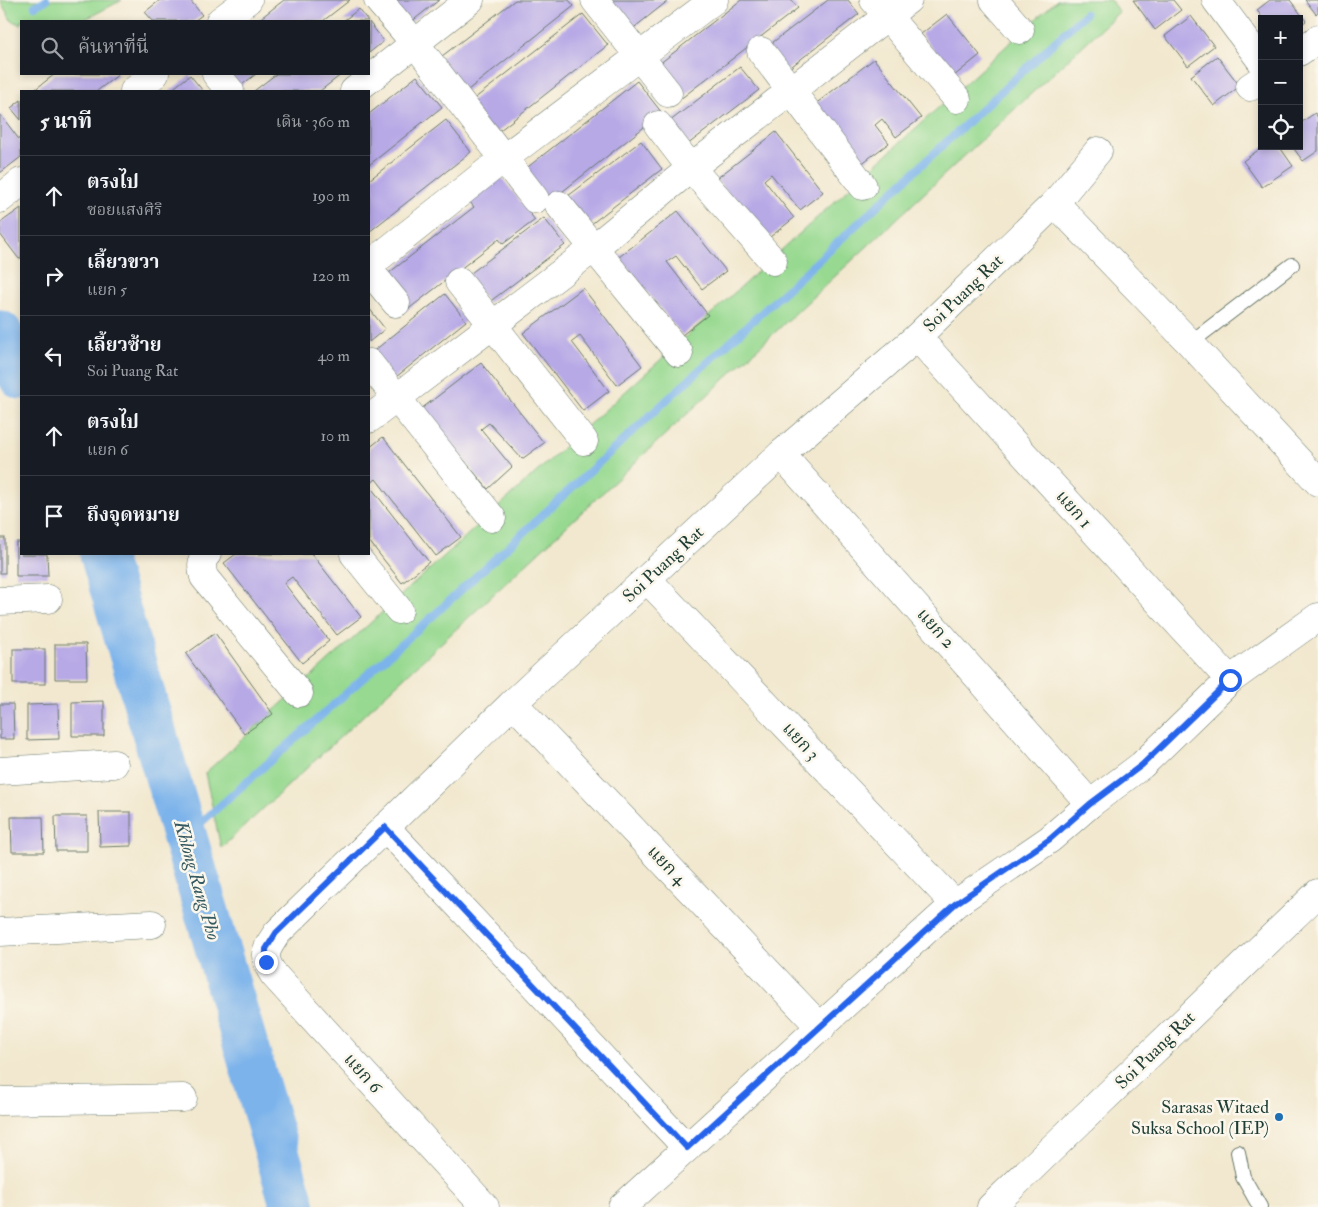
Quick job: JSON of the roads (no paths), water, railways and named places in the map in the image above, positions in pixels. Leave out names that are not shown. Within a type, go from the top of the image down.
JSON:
[{"type":"street","points":[[221,20],[248,0]]},
{"type":"street","points":[[378,0],[414,42],[503,158],[594,248],[679,353]]},
{"type":"street","points":[[355,90],[414,42],[470,0]]},
{"type":"street","points":[[595,0],[668,93]]},
{"type":"street","points":[[370,264],[503,158],[714,0]]},
{"type":"street","points":[[370,418],[594,248],[691,168],[790,93],[880,9],[908,0]]},
{"type":"street","points":[[994,0],[1020,30]]},
{"type":"street","points":[[1216,0],[1261,60]]},
{"type":"street","points":[[880,9],[957,99]]},
{"type":"street","points":[[1303,49],[1318,39]]},
{"type":"street","points":[[761,51],[790,93],[863,186]]},
{"type":"street","points":[[135,90],[154,75]]},
{"type":"street","points":[[217,75],[229,90]]},
{"type":"street","points":[[658,125],[691,168],[773,261]]},
{"type":"street","name":"Soi Puang Rat","points":[[276,933],[512,703],[781,454],[917,337],[1055,202],[1098,151]]},
{"type":"street","points":[[0,199],[20,183]]},
{"type":"street","points":[[1055,202],[1190,343],[1318,482]]},
{"type":"street","points":[[370,271],[396,303]]},
{"type":"street","points":[[459,282],[491,326],[584,441]]},
{"type":"street","name":"แยก 1","points":[[917,337],[1230,680]]},
{"type":"street","points":[[370,364],[492,518]]},
{"type":"street","name":"แยก 2","points":[[781,454],[1090,804]]},
{"type":"street","points":[[206,555],[202,568],[204,577],[299,693]]},
{"type":"street","points":[[355,555],[399,610]]},
{"type":"street","name":"แยก 3","points":[[647,579],[955,904]]},
{"type":"street","points":[[0,601],[48,599]]},
{"type":"street","points":[[622,1207],[821,1028],[955,904],[1050,839],[1090,804],[1142,765],[1230,680],[1318,617]]},
{"type":"street","name":"แยก 4","points":[[512,703],[821,1028]]},
{"type":"street","points":[[0,771],[114,764]]},
{"type":"street","points":[[385,827],[687,1148]]},
{"type":"street","name":"Soi Puang Rat","points":[[991,1207],[1318,893]]},
{"type":"street","points":[[0,932],[152,924]]},
{"type":"street","name":"แยก 6","points":[[276,933],[266,949],[266,962],[274,975],[485,1207]]},
{"type":"street","points":[[0,1101],[183,1098]]},
{"type":"lane","points":[[1190,343],[1292,264]]},
{"type":"lane","points":[[1238,1152],[1243,1177],[1260,1207]]},
{"type":"waterway","points":[[35,6],[46,0]]},
{"type":"waterway","points":[[185,837],[434,615],[1085,14]]},
{"type":"waterway","name":"Khlong Rang Pho","points":[[0,333],[20,375]]},
{"type":"waterway","name":"Khlong Rang Pho","points":[[102,555],[293,1207]]},
{"type":"place","name":"Sarasas Witaed Suksa School (IEP)","points":[[1279,1117]]}]
